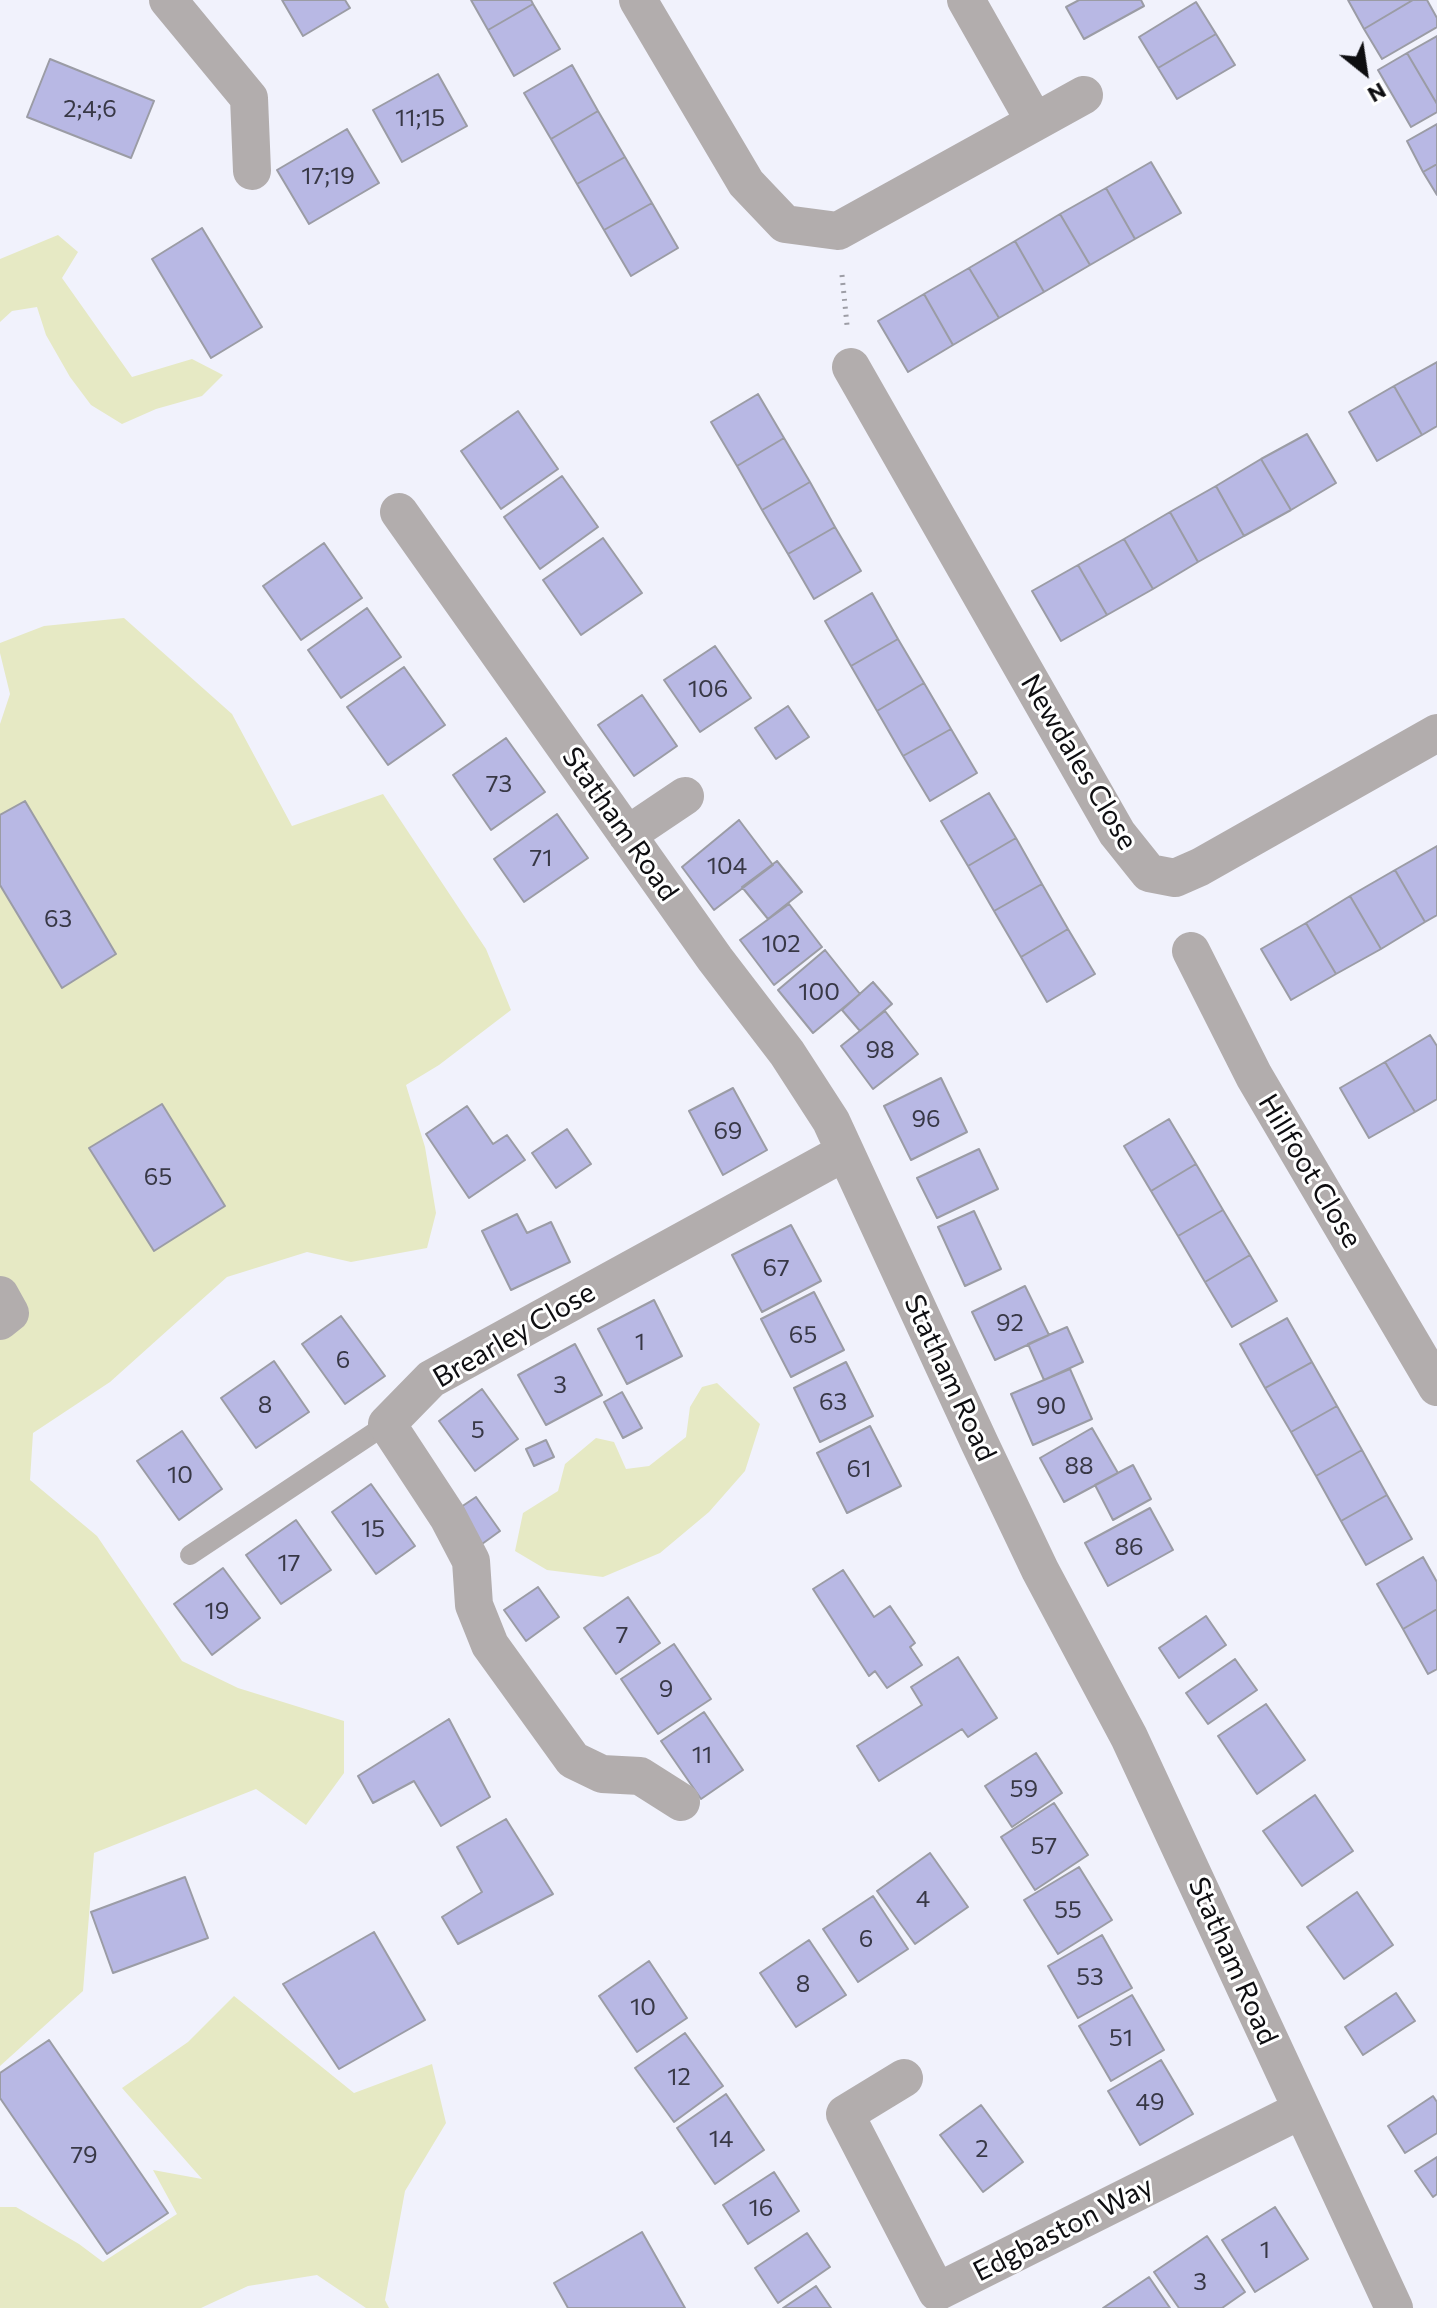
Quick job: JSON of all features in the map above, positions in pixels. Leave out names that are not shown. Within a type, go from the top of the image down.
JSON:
[{"type":"street","points":[[168,0],[249,98],[252,171]]},
{"type":"street","points":[[638,0],[746,183],[785,224],[838,231],[1084,95]]},
{"type":"street","points":[[966,0],[1035,122]]},
{"type":"street","name":"Newdales Close","points":[[851,367],[1117,833],[1149,873],[1175,878],[1200,867],[1437,733]]},
{"type":"street","name":"Statham Road","points":[[399,512],[715,959],[787,1053],[823,1108],[1034,1556],[1142,1765],[1394,2308]]},
{"type":"street","points":[[627,835],[685,796]]},
{"type":"street","name":"Hillfoot Close","points":[[1191,951],[1254,1076],[1437,1387]]},
{"type":"street","name":"Brearley Close","points":[[387,1424],[431,1379],[845,1152]]},
{"type":"street","points":[[0,1295],[10,1313],[0,1321]]},
{"type":"street","points":[[387,1424],[448,1517],[471,1561],[474,1605],[490,1645],[573,1760],[602,1774],[640,1776],[681,1802]]},
{"type":"street","name":"Edgbaston Way","points":[[904,2078],[845,2114],[937,2292],[1301,2110]]},
{"type":"lane","points":[[190,1555],[387,1424]]},
{"type":"path","points":[[838,231],[851,367]]},
{"type":"green space","points":[[58,235],[78,252],[62,278],[132,377],[192,359],[223,375],[202,396],[156,409],[122,424],[91,405],[70,377],[46,335],[37,307],[12,311],[0,322],[0,259]]},
{"type":"green space","points":[[124,618],[232,714],[292,826],[383,794],[486,949],[511,1010],[439,1065],[406,1085],[425,1147],[436,1213],[427,1248],[351,1262],[307,1252],[227,1277],[110,1382],[33,1433],[30,1480],[97,1536],[182,1661],[238,1688],[344,1721],[344,1773],[306,1825],[256,1789],[94,1853],[83,1991],[0,2066],[0,724],[10,694],[0,643],[44,626]]},
{"type":"green space","points":[[717,1383],[760,1424],[745,1471],[709,1512],[660,1553],[603,1577],[547,1570],[515,1551],[523,1513],[558,1491],[565,1464],[596,1438],[614,1442],[626,1469],[649,1466],[686,1437],[690,1407],[702,1387]]},
{"type":"green space","points":[[234,1996],[354,2093],[432,2064],[446,2123],[405,2191],[385,2300],[389,2308],[366,2308],[317,2275],[248,2286],[201,2308],[0,2308],[0,2207],[16,2207],[103,2262],[177,2214],[153,2170],[202,2179],[122,2088],[188,2042]]},
{"type":"building","points":[[282,0],[345,0],[350,8],[303,36]]},
{"type":"building","points":[[471,0],[531,0],[533,4],[488,30]]},
{"type":"building","points":[[1079,0],[1141,0],[1144,6],[1084,39],[1066,7]]},
{"type":"building","points":[[1348,0],[1413,0],[1364,29]]},
{"type":"building","points":[[1413,0],[1427,0],[1437,18],[1437,27],[1382,59],[1364,29]]},
{"type":"building","points":[[1196,2],[1216,34],[1158,68],[1139,37]]},
{"type":"building","points":[[533,4],[560,49],[514,76],[488,30]]},
{"type":"building","points":[[1216,34],[1235,65],[1177,99],[1158,68]]},
{"type":"building","points":[[1437,36],[1437,104],[1407,53]]},
{"type":"building","points":[[1407,53],[1437,104],[1437,112],[1411,127],[1378,70]]},
{"type":"building","points":[[50,59],[154,101],[131,158],[27,117]]},
{"type":"building","points":[[572,65],[598,111],[551,139],[524,93]]},
{"type":"building","points":[[438,74],[467,126],[402,162],[373,110]]},
{"type":"building","points":[[598,111],[625,157],[577,184],[551,139]]},
{"type":"building","points":[[1437,124],[1437,164],[1423,172],[1407,141]]},
{"type":"building","points":[[347,129],[379,183],[309,224],[277,170]]},
{"type":"building","points":[[625,157],[652,203],[604,230],[577,184]]},
{"type":"building","points":[[1151,162],[1181,213],[1135,239],[1106,188]]},
{"type":"building","points":[[1437,164],[1437,195],[1423,172]]},
{"type":"building","points":[[1106,188],[1135,239],[1090,265],[1060,214]]},
{"type":"building","points":[[652,203],[678,248],[631,276],[604,230]]},
{"type":"building","points":[[1060,214],[1090,265],[1044,292],[1015,241]]},
{"type":"building","points":[[202,228],[262,327],[211,358],[152,259]]},
{"type":"building","points":[[1015,241],[1044,292],[999,318],[969,268]]},
{"type":"building","points":[[969,268],[999,318],[953,345],[924,294]]},
{"type":"building","points":[[924,294],[953,345],[908,372],[878,321]]},
{"type":"building","points":[[1437,362],[1437,426],[1422,435],[1394,386]]},
{"type":"building","points":[[1394,386],[1422,435],[1377,461],[1349,412]]},
{"type":"building","points":[[758,394],[784,438],[737,466],[711,422]]},
{"type":"building","points":[[518,411],[558,469],[501,509],[461,451]]},
{"type":"building","points":[[1307,434],[1336,483],[1291,510],[1261,459]]},
{"type":"building","points":[[784,438],[810,482],[762,510],[737,466]]},
{"type":"building","points":[[1261,459],[1291,510],[1244,536],[1216,486]]},
{"type":"building","points":[[562,476],[598,527],[540,569],[504,517]]},
{"type":"building","points":[[810,482],[835,527],[788,554],[762,510]]},
{"type":"building","points":[[1216,486],[1244,536],[1198,562],[1170,512]]},
{"type":"building","points":[[1170,512],[1198,562],[1153,589],[1124,539]]},
{"type":"building","points":[[835,527],[861,571],[814,599],[788,554]]},
{"type":"building","points":[[603,538],[642,593],[581,635],[543,580]]},
{"type":"building","points":[[1124,539],[1153,589],[1107,615],[1078,565]]},
{"type":"building","points":[[324,543],[362,598],[301,640],[263,586]]},
{"type":"building","points":[[1078,565],[1107,615],[1061,641],[1032,591]]},
{"type":"building","points":[[872,593],[898,639],[851,666],[825,621]]},
{"type":"building","points":[[367,608],[401,657],[341,698],[308,650]]},
{"type":"building","points":[[898,639],[924,683],[877,711],[851,666]]},
{"type":"building","points":[[715,646],[751,698],[700,732],[664,680]]},
{"type":"building","points":[[404,667],[445,725],[388,765],[347,707]]},
{"type":"building","points":[[924,683],[951,729],[903,756],[877,711]]},
{"type":"building","points":[[642,695],[677,746],[634,776],[598,725]]},
{"type":"building","points":[[788,706],[809,737],[776,759],[755,728]]},
{"type":"building","points":[[951,729],[977,773],[930,801],[903,756]]},
{"type":"building","points":[[506,738],[545,792],[491,830],[453,775]]},
{"type":"building","points":[[989,793],[1016,838],[968,866],[941,821]]},
{"type":"building","points":[[25,801],[116,954],[62,988],[0,885],[0,815]]},
{"type":"building","points":[[557,814],[588,858],[524,902],[494,859]]},
{"type":"building","points":[[739,820],[773,865],[714,910],[682,867]]},
{"type":"building","points":[[1016,838],[1042,884],[994,911],[968,866]]},
{"type":"building","points":[[1437,846],[1437,915],[1425,922],[1395,870]]},
{"type":"building","points":[[777,861],[802,892],[768,919],[742,887]]},
{"type":"building","points":[[1395,870],[1425,922],[1381,949],[1350,896]]},
{"type":"building","points":[[1042,884],[1068,929],[1021,957],[994,911]]},
{"type":"building","points":[[1350,896],[1381,949],[1336,974],[1306,923]]},
{"type":"building","points":[[789,904],[822,947],[774,985],[740,940]]},
{"type":"building","points":[[1306,923],[1336,974],[1291,1000],[1261,949]]},
{"type":"building","points":[[1068,929],[1095,974],[1047,1002],[1021,957]]},
{"type":"building","points":[[825,950],[860,994],[813,1033],[778,990]]},
{"type":"building","points":[[873,982],[892,1004],[860,1031],[842,1010]]},
{"type":"building","points":[[885,1011],[918,1054],[873,1089],[841,1046]]},
{"type":"building","points":[[1430,1035],[1437,1046],[1437,1099],[1415,1112],[1385,1062]]},
{"type":"building","points":[[1385,1062],[1415,1112],[1369,1138],[1340,1088]]},
{"type":"building","points":[[941,1078],[967,1132],[911,1160],[884,1106]]},
{"type":"building","points":[[733,1088],[767,1150],[723,1175],[689,1111]]},
{"type":"building","points":[[162,1104],[225,1206],[154,1251],[89,1148]]},
{"type":"building","points":[[467,1106],[493,1144],[507,1135],[525,1160],[469,1198],[426,1134]]},
{"type":"building","points":[[1169,1119],[1196,1164],[1151,1191],[1124,1146]]},
{"type":"building","points":[[567,1129],[591,1164],[556,1188],[532,1153]]},
{"type":"building","points":[[979,1149],[998,1189],[937,1218],[917,1178]]},
{"type":"building","points":[[1196,1164],[1223,1210],[1178,1236],[1151,1191]]},
{"type":"building","points":[[1223,1210],[1250,1255],[1205,1282],[1178,1236]]},
{"type":"building","points":[[974,1211],[1001,1269],[965,1286],[938,1227]]},
{"type":"building","points":[[517,1214],[527,1233],[551,1222],[570,1262],[511,1290],[482,1231]]},
{"type":"building","points":[[791,1225],[821,1281],[762,1312],[732,1255]]},
{"type":"building","points":[[1250,1255],[1277,1301],[1232,1327],[1205,1282]]},
{"type":"building","points":[[1025,1286],[1049,1335],[995,1360],[972,1312]]},
{"type":"building","points":[[814,1292],[844,1350],[791,1377],[761,1319]]},
{"type":"building","points":[[654,1300],[682,1356],[627,1384],[598,1329]]},
{"type":"building","points":[[341,1316],[385,1376],[345,1404],[302,1344]]},
{"type":"building","points":[[1287,1318],[1312,1362],[1265,1388],[1240,1344]]},
{"type":"building","points":[[1067,1327],[1083,1362],[1044,1380],[1028,1344]]},
{"type":"building","points":[[575,1344],[602,1395],[546,1425],[518,1375]]},
{"type":"building","points":[[274,1361],[309,1412],[256,1448],[221,1398]]},
{"type":"building","points":[[846,1362],[873,1416],[820,1442],[794,1388]]},
{"type":"building","points":[[1312,1362],[1337,1406],[1291,1432],[1265,1388]]},
{"type":"building","points":[[1070,1369],[1092,1419],[1033,1445],[1011,1394]]},
{"type":"building","points":[[482,1389],[518,1439],[475,1471],[439,1421]]},
{"type":"building","points":[[622,1392],[642,1428],[623,1438],[604,1402]]},
{"type":"building","points":[[1337,1406],[1362,1450],[1316,1476],[1291,1432]]},
{"type":"building","points":[[870,1426],[901,1486],[847,1513],[817,1453]]},
{"type":"building","points":[[1092,1428],[1118,1473],[1064,1502],[1040,1458]]},
{"type":"building","points":[[182,1431],[222,1489],[179,1520],[137,1461]]},
{"type":"building","points":[[546,1440],[554,1457],[534,1466],[526,1449]]},
{"type":"building","points":[[1362,1450],[1387,1495],[1341,1521],[1316,1476]]},
{"type":"building","points":[[1133,1465],[1151,1499],[1113,1520],[1095,1485]]},
{"type":"building","points":[[371,1484],[415,1546],[376,1574],[332,1512]]},
{"type":"building","points":[[1387,1495],[1412,1539],[1366,1565],[1341,1521]]},
{"type":"building","points":[[476,1497],[500,1531],[482,1544],[458,1509]]},
{"type":"building","points":[[1150,1508],[1173,1550],[1108,1586],[1085,1543]]},
{"type":"building","points":[[296,1520],[331,1570],[281,1604],[246,1555]]},
{"type":"building","points":[[1423,1557],[1437,1582],[1437,1609],[1403,1629],[1377,1584]]},
{"type":"building","points":[[223,1568],[260,1618],[212,1655],[174,1604]]},
{"type":"building","points":[[843,1570],[874,1617],[890,1606],[915,1643],[910,1647],[922,1665],[887,1688],[875,1671],[869,1676],[813,1589]]},
{"type":"building","points":[[538,1587],[559,1617],[526,1641],[504,1610]]},
{"type":"building","points":[[628,1597],[660,1643],[616,1674],[584,1628]]},
{"type":"building","points":[[1437,1609],[1437,1669],[1428,1674],[1403,1629]]},
{"type":"building","points":[[1206,1616],[1226,1645],[1179,1678],[1159,1648]]},
{"type":"building","points":[[674,1644],[711,1699],[658,1734],[621,1679]]},
{"type":"building","points":[[958,1657],[997,1718],[968,1737],[962,1729],[879,1781],[857,1746],[922,1705],[911,1687]]},
{"type":"building","points":[[1235,1659],[1257,1690],[1208,1724],[1186,1693]]},
{"type":"building","points":[[1266,1704],[1305,1760],[1257,1794],[1218,1736]]},
{"type":"building","points":[[704,1712],[743,1770],[701,1799],[661,1741]]},
{"type":"building","points":[[449,1719],[490,1797],[441,1826],[414,1781],[373,1803],[358,1776]]},
{"type":"building","points":[[1036,1753],[1062,1793],[1012,1827],[985,1786]]},
{"type":"building","points":[[1315,1795],[1353,1851],[1302,1886],[1263,1831]]},
{"type":"building","points":[[1054,1803],[1088,1855],[1035,1890],[1001,1837]]},
{"type":"building","points":[[506,1819],[553,1894],[458,1944],[442,1917],[482,1892],[457,1847]]},
{"type":"building","points":[[930,1853],[968,1907],[915,1944],[877,1891]]},
{"type":"building","points":[[1079,1867],[1112,1920],[1058,1954],[1024,1900]]},
{"type":"building","points":[[185,1877],[208,1938],[113,1973],[91,1912]]},
{"type":"building","points":[[1357,1892],[1393,1945],[1344,1979],[1307,1927]]},
{"type":"building","points":[[873,1896],[908,1949],[858,1982],[823,1929]]},
{"type":"building","points":[[374,1932],[425,2020],[339,2069],[283,1984]]},
{"type":"building","points":[[1102,1935],[1132,1988],[1078,2018],[1048,1966]]},
{"type":"building","points":[[809,1940],[846,1995],[796,2027],[760,1973]]},
{"type":"building","points":[[649,1961],[687,2018],[637,2052],[599,1996]]},
{"type":"building","points":[[1396,1993],[1415,2021],[1363,2055],[1345,2027]]},
{"type":"building","points":[[1132,1995],[1164,2050],[1111,2081],[1079,2026]]},
{"type":"building","points":[[685,2033],[723,2086],[674,2122],[635,2068]]},
{"type":"building","points":[[49,2040],[168,2213],[107,2254],[0,2098],[0,2073]]},
{"type":"building","points":[[1161,2060],[1193,2114],[1140,2145],[1108,2091]]},
{"type":"building","points":[[726,2094],[764,2150],[715,2184],[677,2128]]},
{"type":"building","points":[[1433,2096],[1437,2102],[1437,2133],[1405,2153],[1388,2126]]},
{"type":"building","points":[[981,2105],[1023,2162],[983,2192],[940,2135]]},
{"type":"building","points":[[1437,2157],[1437,2194],[1433,2197],[1415,2171]]},
{"type":"building","points":[[774,2172],[799,2211],[748,2244],[723,2205]]},
{"type":"building","points":[[1275,2207],[1308,2259],[1255,2292],[1222,2240]]},
{"type":"building","points":[[642,2232],[685,2308],[568,2308],[554,2283]]},
{"type":"building","points":[[807,2233],[830,2267],[778,2303],[755,2268]]},
{"type":"building","points":[[1207,2236],[1245,2292],[1222,2308],[1179,2308],[1154,2272]]},
{"type":"building","points":[[1149,2277],[1170,2308],[1103,2308]]},
{"type":"building","points":[[816,2286],[831,2308],[783,2308]]}]
